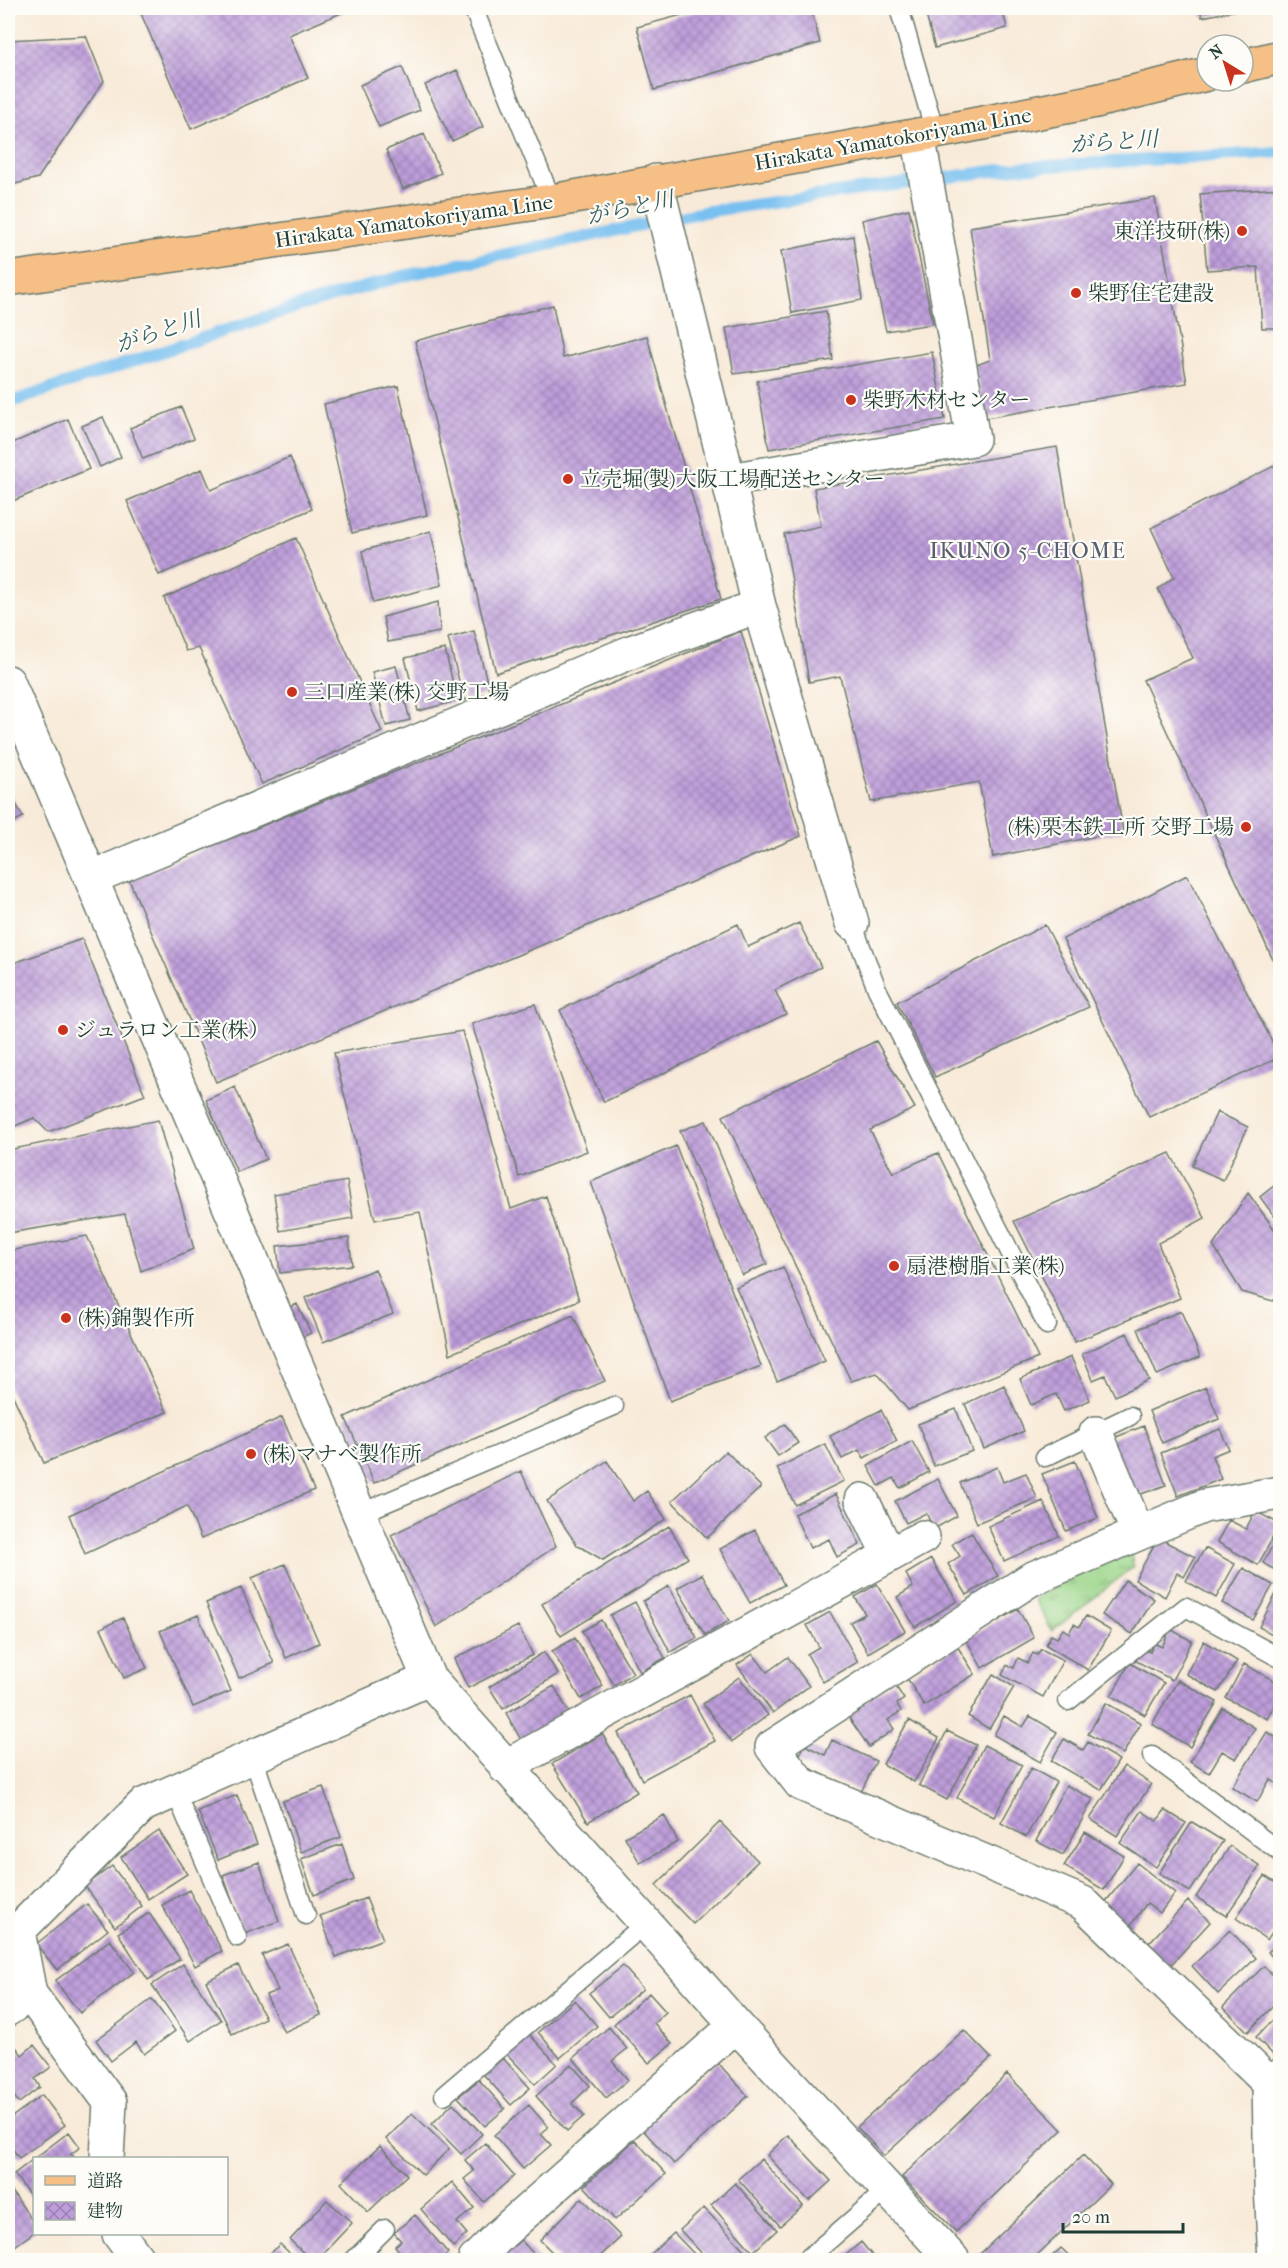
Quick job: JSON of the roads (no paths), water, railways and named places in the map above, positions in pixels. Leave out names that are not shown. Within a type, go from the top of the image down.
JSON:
[{"type":"main road","points":[[1255,63],[1281,57]]},
{"type":"main road","name":"Hirakata Yamatokoriyama Line","points":[[8,279],[552,201],[927,133],[1096,100],[1195,78]]},
{"type":"street","points":[[729,480],[973,439],[927,133]]},
{"type":"street","points":[[656,181],[759,606],[852,923]]},
{"type":"street","points":[[90,878],[631,652],[759,606]]},
{"type":"street","points":[[8,682],[429,1679],[736,2025],[953,2260]]},
{"type":"street","points":[[1096,1432],[1138,1533]]},
{"type":"street","points":[[1275,2260],[1275,2080],[1083,1903],[801,1784],[772,1747],[1032,1579],[1204,1506],[1281,1493]]},
{"type":"street","points":[[862,1500],[889,1555]]},
{"type":"street","points":[[505,1767],[923,1537]]},
{"type":"street","points":[[107,2157],[110,2102],[19,2002],[18,1931],[143,1805],[429,1679]]},
{"type":"street","points":[[475,2260],[501,2234],[736,2025]]},
{"type":"street","points":[[120,2235],[138,2260]]},
{"type":"lane","points":[[473,8],[552,201]]},
{"type":"lane","points":[[899,8],[927,133]]},
{"type":"lane","points":[[852,923],[877,989],[1047,1325]]},
{"type":"lane","points":[[359,1514],[614,1406]]},
{"type":"lane","points":[[1045,1457],[1130,1416]]},
{"type":"lane","points":[[1068,1701],[1186,1607],[1281,1658]]},
{"type":"lane","points":[[1152,1756],[1281,1852]]},
{"type":"lane","points":[[253,1757],[306,1915]]},
{"type":"lane","points":[[175,1791],[237,1937]]},
{"type":"lane","points":[[444,2095],[645,1924]]},
{"type":"lane","points":[[806,2260],[888,2189]]},
{"type":"lane","points":[[354,2260],[384,2229]]},
{"type":"waterway","name":"がらと川","points":[[8,403],[299,306],[403,276],[703,212],[1014,168],[1280,152]]},
{"type":"place","name":"東洋技研(株)","points":[[1242,231]]},
{"type":"place","name":"柴野住宅建設","points":[[1076,293]]},
{"type":"place","name":"柴野木材センター","points":[[851,400]]},
{"type":"place","name":"立売堀(製)大阪工場配送センター","points":[[568,479]]},
{"type":"place","name":"三口産業(株) 交野工場","points":[[292,692]]},
{"type":"place","name":"(株)栗本鉄工所 交野工場","points":[[1246,827]]},
{"type":"place","name":"ジュラロン工業(株）","points":[[63,1030]]},
{"type":"place","name":"扇港樹脂工業(株)","points":[[894,1266]]},
{"type":"place","name":"(株)錦製作所","points":[[66,1318]]},
{"type":"place","name":"(株)マナべ製作所","points":[[251,1454]]},
{"type":"district","name":"IKUNO 5-CHOME","points":[[1028,550]]}]
